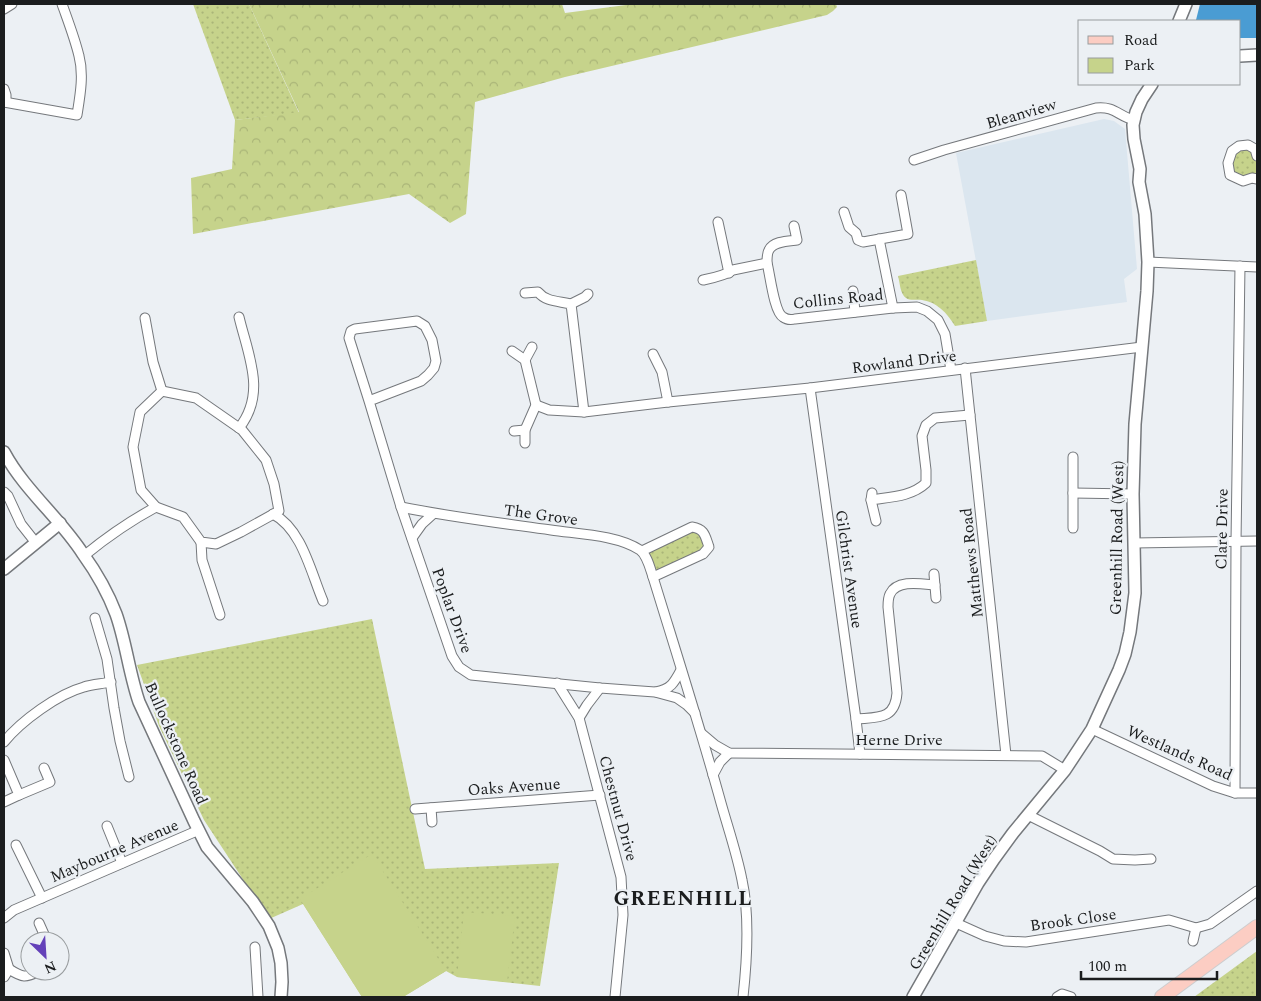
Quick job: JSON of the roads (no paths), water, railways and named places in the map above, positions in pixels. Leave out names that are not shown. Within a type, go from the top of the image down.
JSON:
[{"type":"main road","points":[[1162,997],[1257,927]]},
{"type":"street","points":[[4,9],[12,4]]},
{"type":"street","points":[[4,89],[6,95],[5,102],[77,115],[80,96],[80,58],[62,4]]},
{"type":"street","points":[[1179,20],[1186,4]]},
{"type":"street","points":[[1241,56],[1257,56]]},
{"type":"street","name":"Greenhill Road (West)","points":[[913,997],[978,883],[994,859],[1065,770],[1092,729],[1119,670],[1130,632],[1134,594],[1134,424],[1148,262],[1145,214],[1139,182],[1140,169],[1133,135],[1134,120],[1142,99],[1151,85]]},
{"type":"street","name":"Bleanview","points":[[914,160],[1096,108],[1113,109],[1126,118],[1134,120]]},
{"type":"street","points":[[1256,177],[1243,181],[1230,174],[1228,163],[1232,151],[1239,146],[1248,145],[1255,149],[1257,156]]},
{"type":"street","points":[[844,212],[849,227],[856,233],[858,240],[863,242],[908,234],[901,195]]},
{"type":"street","points":[[718,222],[729,273]]},
{"type":"street","points":[[703,280],[729,273],[733,270],[767,263],[768,250],[771,247],[776,244],[797,240],[794,226]]},
{"type":"street","name":"Collins Road","points":[[879,239],[893,308]]},
{"type":"street","points":[[1148,262],[1257,267]]},
{"type":"street","name":"Collins Road","points":[[767,263],[777,310],[783,317],[789,320],[893,308],[917,307],[927,311],[938,320],[945,334],[951,370]]},
{"type":"street","name":"Clare Drive","points":[[1235,793],[1240,266]]},
{"type":"street","points":[[853,291],[855,312]]},
{"type":"street","points":[[525,293],[538,292],[548,300],[571,304],[588,294]]},
{"type":"street","points":[[571,304],[584,412]]},
{"type":"street","points":[[239,317],[253,367],[255,387],[253,403],[246,420],[239,428]]},
{"type":"street","points":[[145,318],[153,362],[162,391]]},
{"type":"street","name":"Poplar Drive","points":[[369,401],[421,381],[434,368],[436,361],[432,340],[428,330],[421,323],[417,321],[356,329],[351,331],[348,338],[401,507],[452,656],[459,667],[471,675],[655,692],[677,698],[695,713]]},
{"type":"street","points":[[525,443],[526,430],[536,405],[525,360],[532,346]]},
{"type":"street","name":"Rowland Drive","points":[[536,405],[549,410],[584,412],[810,388],[1142,347]]},
{"type":"street","points":[[512,351],[525,360]]},
{"type":"street","points":[[653,354],[662,372],[668,402]]},
{"type":"street","name":"Matthews Road","points":[[965,368],[1006,755]]},
{"type":"street","name":"Gilchrist Avenue","points":[[810,388],[860,754]]},
{"type":"street","points":[[162,391],[196,398],[242,430],[266,460],[274,484],[279,511],[216,544],[201,542]]},
{"type":"street","points":[[162,391],[140,412],[132,447],[141,490],[156,507],[183,517],[201,542],[202,560],[220,615]]},
{"type":"street","points":[[876,521],[871,496],[909,494],[926,483],[922,436],[926,425],[935,418],[970,416]]},
{"type":"street","points":[[514,431],[526,430]]},
{"type":"street","name":"Bullockstone Road","points":[[4,452],[26,486],[74,540],[95,572],[116,612],[139,702],[207,847],[253,902],[269,926],[278,948],[281,963],[282,982],[280,997]]},
{"type":"street","points":[[1072,457],[1073,528]]},
{"type":"street","points":[[4,492],[8,496],[22,524],[36,543]]},
{"type":"street","points":[[1073,493],[1133,494]]},
{"type":"street","points":[[84,555],[134,518],[156,507]]},
{"type":"street","name":"The Grove","points":[[401,507],[433,514],[596,536],[625,542],[642,551]]},
{"type":"street","points":[[273,514],[290,528],[299,542],[323,601]]},
{"type":"street","points":[[412,538],[422,524],[433,514]]},
{"type":"street","points":[[4,569],[60,523]]},
{"type":"street","points":[[653,577],[703,554],[709,547],[704,533],[699,528],[692,527],[642,551],[653,577],[702,734],[743,880],[746,914],[746,969],[743,997]]},
{"type":"street","points":[[1134,543],[1257,541]]},
{"type":"street","points":[[934,574],[936,598]]},
{"type":"street","points":[[856,719],[882,716],[890,713],[896,704],[897,693],[888,607],[890,594],[899,586],[910,584],[935,585]]},
{"type":"street","points":[[95,618],[107,659],[120,741],[129,777]]},
{"type":"street","points":[[655,692],[665,690],[671,685],[681,670]]},
{"type":"street","points":[[5,736],[35,713],[63,696],[83,687],[111,682]]},
{"type":"street","name":"Chestnut Drive","points":[[557,683],[579,718],[621,877],[623,915],[615,997]]},
{"type":"street","points":[[579,718],[600,688]]},
{"type":"street","name":"Westlands Road","points":[[1092,729],[1213,786],[1235,793],[1257,793]]},
{"type":"street","points":[[702,734],[715,745],[729,753],[720,762],[713,775]]},
{"type":"street","name":"Herne Drive","points":[[729,753],[1042,756],[1065,770]]},
{"type":"street","points":[[4,760],[19,795]]},
{"type":"street","points":[[4,802],[50,782],[44,768]]},
{"type":"street","name":"Oaks Avenue","points":[[415,809],[600,795]]},
{"type":"street","points":[[431,808],[432,822]]},
{"type":"street","points":[[1028,815],[1113,859],[1135,863],[1151,860]]},
{"type":"street","points":[[107,826],[122,864]]},
{"type":"street","name":"Maybourne Avenue","points":[[4,918],[14,910],[199,830]]},
{"type":"street","name":"Maybourne Avenue","points":[[16,845],[42,898]]},
{"type":"street","points":[[1194,941],[1196,928],[1210,924],[1257,891]]},
{"type":"street","name":"Brook Close","points":[[956,923],[986,936],[1004,941],[1026,942],[1169,920],[1196,928]]},
{"type":"street","points":[[39,923],[43,931]]},
{"type":"street","points":[[255,947],[258,997]]},
{"type":"street","points":[[4,953],[6,973],[20,976]]},
{"type":"street","points":[[1056,997],[1062,994],[1071,997]]},
{"type":"water","points":[[1200,4],[1257,4],[1257,38],[1241,38],[1241,20],[1196,20]]},
{"type":"district","name":"GREENHILL","points":[[683,898]]}]
